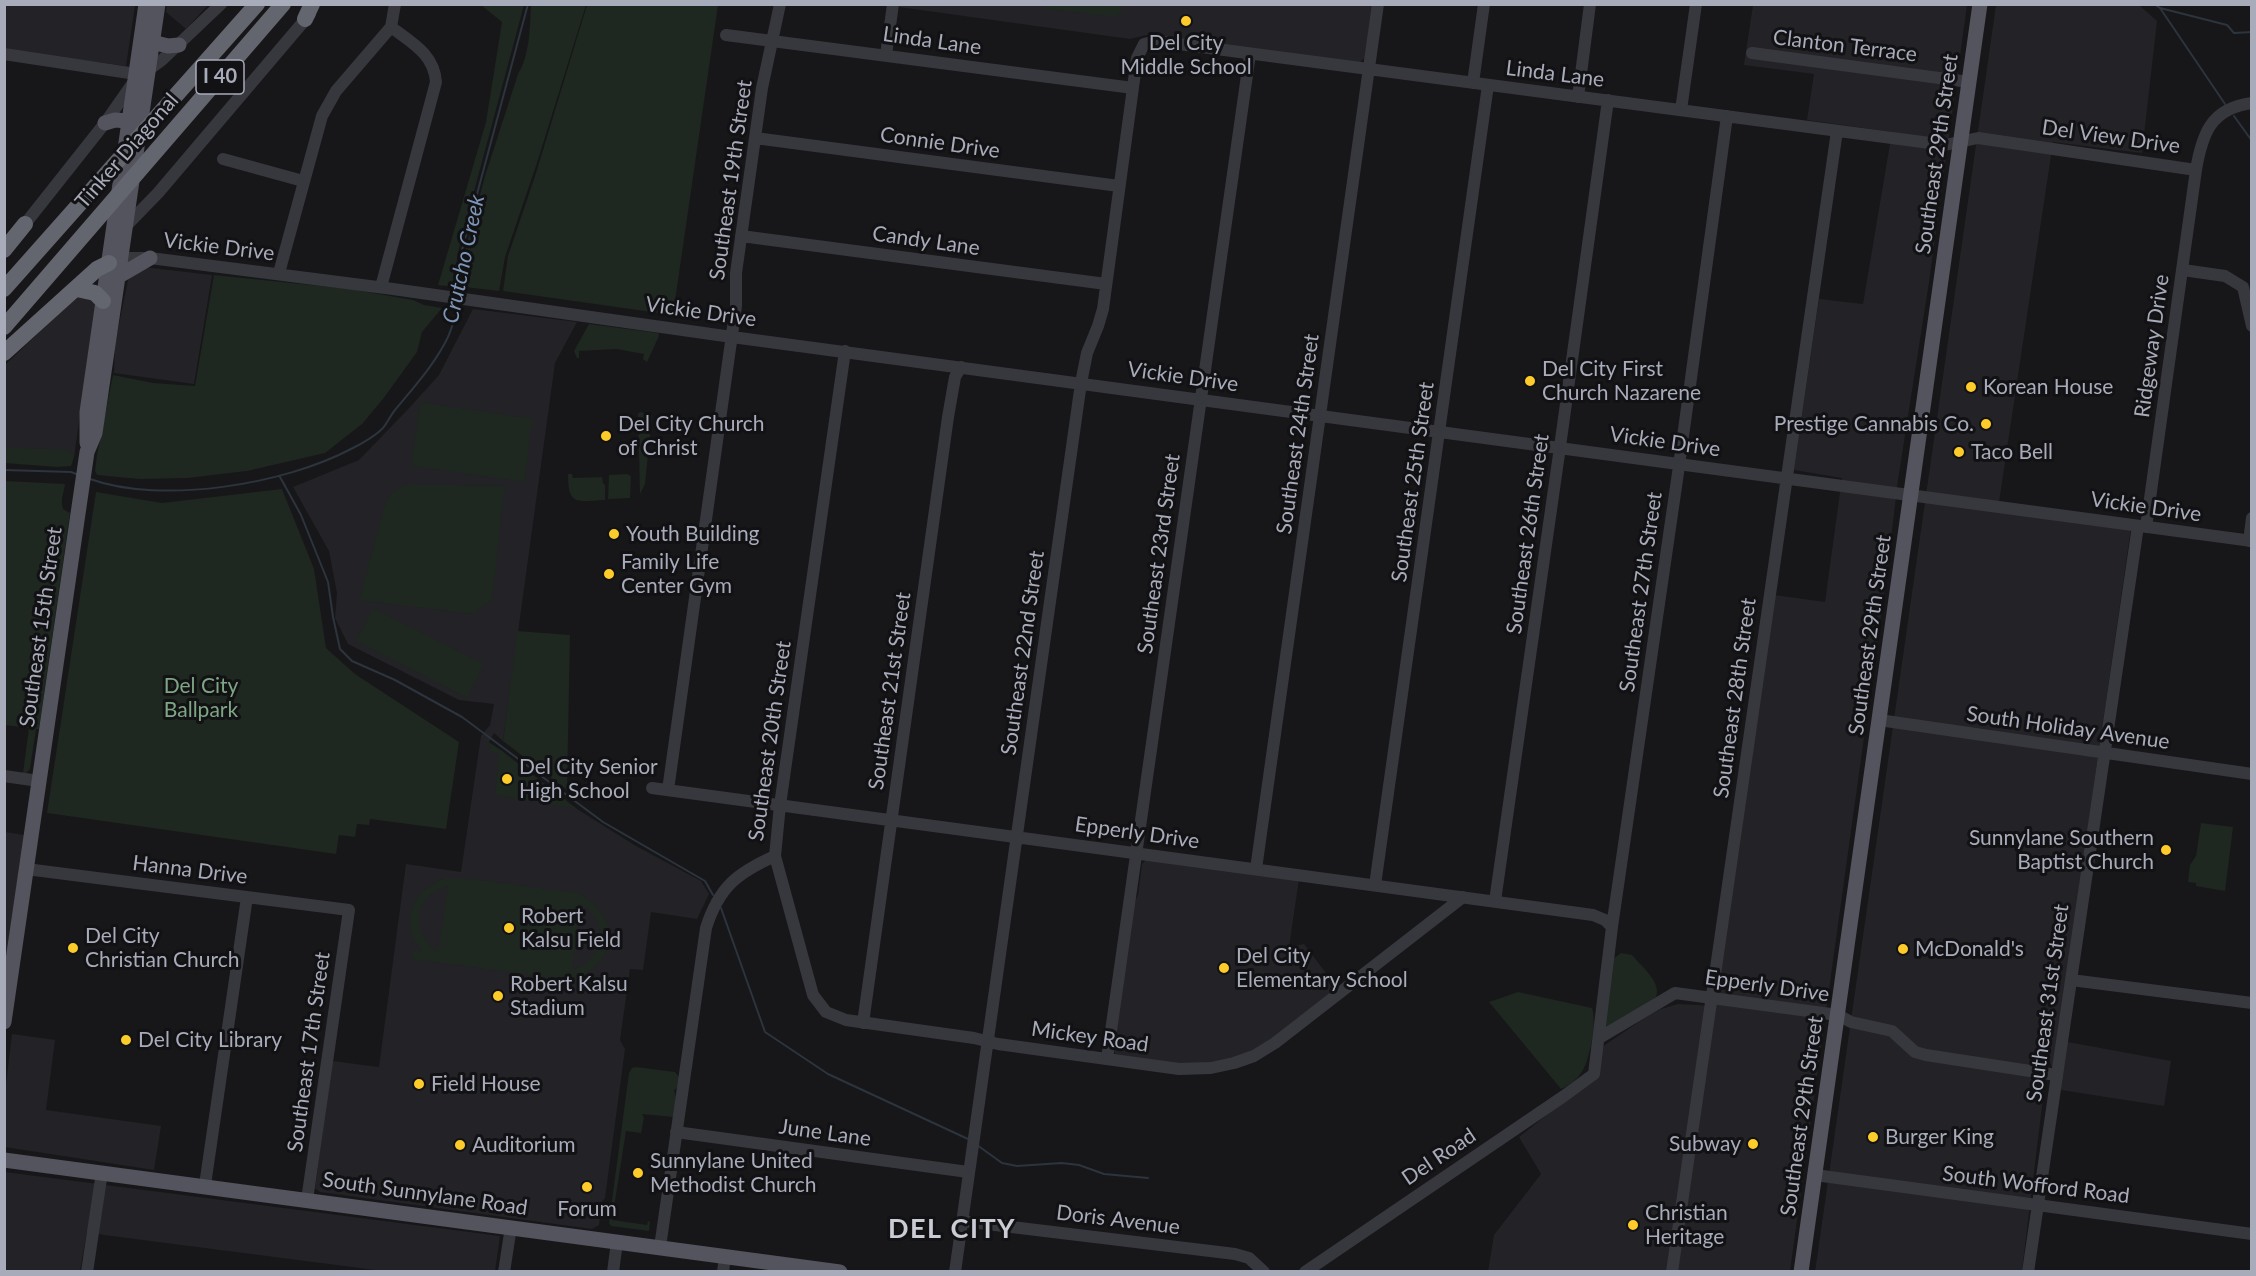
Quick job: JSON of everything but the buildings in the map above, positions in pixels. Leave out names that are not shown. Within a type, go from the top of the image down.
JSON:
[{"type":"highway","name":"Tinker Diagonal","points":[[4,289],[257,4]]},
{"type":"highway","name":"Tinker Diagonal","points":[[4,327],[283,4]]},
{"type":"highway","points":[[4,250],[25,224]]},
{"type":"highway","points":[[4,353],[97,269],[117,266]]},
{"type":"highway","points":[[77,289],[95,293],[103,301]]},
{"type":"main road","name":"Southeast 15th Street","points":[[4,1022],[87,452],[95,433],[93,412],[101,358],[117,266],[127,226],[146,4]]},
{"type":"main road","name":"Southeast 15th Street","points":[[101,358],[103,301],[117,266],[113,238],[128,121],[140,74],[152,42],[158,4]]},
{"type":"main road","name":"Southeast 29th Street","points":[[1801,1272],[1980,4]]},
{"type":"main road","points":[[152,42],[168,46],[179,45]]},
{"type":"main road","points":[[105,123],[115,120],[128,121]]},
{"type":"main road","points":[[117,266],[150,258]]},
{"type":"main road","name":"South Sunnylane Road","points":[[4,1160],[205,1185],[840,1272]]},
{"type":"street","name":"Tinker Diagonal","points":[[25,224],[105,123],[140,74],[179,45],[221,4]]},
{"type":"street","points":[[113,238],[158,193],[308,12],[318,4]]},
{"type":"street","points":[[279,273],[321,116],[328,103],[391,27],[395,4]]},
{"type":"street","name":"Southeast 19th Street","points":[[668,790],[732,337],[736,306],[736,273],[762,88],[780,4]]},
{"type":"street","points":[[886,55],[893,4]]},
{"type":"street","name":"Southeast 24th Street","points":[[1256,869],[1378,4]]},
{"type":"street","points":[[1473,83],[1484,4]]},
{"type":"street","points":[[1578,97],[1590,4]]},
{"type":"street","points":[[1682,110],[1696,4]]},
{"type":"street","points":[[381,287],[436,82],[433,64],[427,55],[391,27]]},
{"type":"street","name":"Linda Lane","points":[[726,34],[1132,88]]},
{"type":"street","name":"Linda Lane","points":[[1144,44],[1156,41],[1945,145],[1960,141]]},
{"type":"street","name":"Southeast 22nd Street","points":[[956,1272],[968,1172],[1081,383],[1087,353],[1098,326],[1106,284],[1132,88],[1137,58],[1144,44]]},
{"type":"street","name":"Clanton Terrace","points":[[1752,53],[1969,81]]},
{"type":"street","points":[[4,54],[140,74]]},
{"type":"street","name":"Southeast 23rd Street","points":[[1107,1059],[1250,54]]},
{"type":"street","name":"Southeast 25th Street","points":[[1375,885],[1488,85]]},
{"type":"street","name":"Southeast 26th Street","points":[[1495,901],[1608,100]]},
{"type":"street","name":"Del View Drive","points":[[1960,141],[1978,138],[2196,170],[2204,133],[2215,118],[2234,107],[2252,103]]},
{"type":"street","name":"Southeast 27th Street","points":[[1594,1074],[1612,927],[1680,464],[1727,116]]},
{"type":"street","name":"Southeast 28th Street","points":[[1672,1272],[1837,131]]},
{"type":"street","name":"Connie Drive","points":[[755,138],[1119,186]]},
{"type":"street","points":[[223,159],[303,181]]},
{"type":"street","name":"Ridgeway Drive","points":[[2142,526],[2183,270],[2196,170]]},
{"type":"street","name":"Candy Lane","points":[[741,236],[1106,284]]},
{"type":"street","name":"Vickie Drive","points":[[150,258],[279,273],[732,337],[2250,541]]},
{"type":"street","points":[[2183,270],[2225,276],[2235,280],[2243,287],[2252,326]]},
{"type":"street","name":"Southeast 20th Street","points":[[660,1247],[702,943],[718,898],[736,877],[748,868],[775,856],[774,845],[845,351]]},
{"type":"street","name":"Southeast 21st Street","points":[[863,1023],[948,417],[955,377],[961,367]]},
{"type":"street","points":[[2250,541],[2252,518]]},
{"type":"street","name":"Southeast 31st Street","points":[[2028,1272],[2104,753],[2142,526]]},
{"type":"street","name":"South Holiday Avenue","points":[[1879,720],[2252,774]]},
{"type":"street","points":[[4,776],[39,782]]},
{"type":"street","name":"Epperly Drive","points":[[652,788],[1593,915],[1605,920],[1612,927]]},
{"type":"street","name":"Mickey Road","points":[[775,856],[813,995],[820,1006],[834,1017],[1179,1069],[1211,1068],[1254,1056],[1284,1036],[1463,897]]},
{"type":"street","name":"Hanna Drive","points":[[26,870],[349,910]]},
{"type":"street","points":[[205,1185],[247,897]]},
{"type":"street","name":"Southeast 17th Street","points":[[307,1200],[349,910]]},
{"type":"street","points":[[2071,980],[2252,1003]]},
{"type":"street","name":"Epperly Drive","points":[[1599,1038],[1675,993],[1838,1015],[1851,1022],[1892,1031],[1915,1052],[2056,1075]]},
{"type":"street","name":"Del Road","points":[[1305,1272],[1594,1074]]},
{"type":"street","name":"June Lane","points":[[676,1132],[968,1172]]},
{"type":"street","points":[[87,1272],[102,1172]]},
{"type":"street","name":"South Wofford Road","points":[[1815,1175],[2252,1234]]},
{"type":"street","name":"Doris Avenue","points":[[962,1221],[1235,1254],[1249,1258],[1264,1272]]},
{"type":"street","points":[[504,1272],[511,1227]]},
{"type":"street","points":[[613,1272],[617,1242]]},
{"type":"street","points":[[723,1272],[725,1256]]},
{"type":"shaded area","name":"Del City Middle School","points":[[899,4],[1373,5],[1365,58],[1358,64],[1146,35],[1130,39],[899,7]]},
{"type":"shaded area","points":[[5,5],[135,5],[126,66],[5,50]]},
{"type":"shaded area","points":[[167,5],[208,5],[186,29],[166,12]]},
{"type":"shaded area","points":[[1753,5],[1967,5],[1929,282],[1898,480],[1790,1271],[1488,1272],[1494,1235],[1541,1174],[1519,1137],[1598,1074],[1602,1047],[1646,1017],[1678,1004],[1715,1006],[1774,595],[1825,602],[1842,478],[1794,470],[1819,299],[1863,304],[1892,132],[1807,120],[1814,74],[1744,65]]},
{"type":"shaded area","points":[[1996,5],[2139,5],[2157,21],[2142,153],[2053,142],[1998,509],[2131,528],[2057,1040],[2171,1061],[2164,1106],[2061,1090],[2048,1057],[2022,1270],[2028,1271],[1815,1272]]},
{"type":"shaded area","points":[[143,267],[212,275],[194,384],[114,373],[115,344],[128,280],[131,273]]},
{"type":"shaded area","points":[[79,294],[97,296],[74,457],[5,450],[5,365]]},
{"type":"shaded area","name":"Del City Senior High School","points":[[473,309],[577,322],[555,363],[503,741],[494,733],[489,742],[577,809],[636,846],[701,881],[709,894],[697,919],[651,912],[643,970],[630,969],[620,1040],[625,1049],[605,1198],[602,1202],[599,1225],[592,1229],[320,1192],[315,1188],[332,1061],[379,1067],[406,864],[461,872],[481,736],[490,725],[494,704],[459,700],[348,644],[335,618],[337,593],[329,551],[293,487],[359,460],[439,375]]},
{"type":"shaded area","points":[[5,832],[31,836],[5,983]]},
{"type":"shaded area","name":"Del City Elementary School","points":[[1146,860],[1299,879],[1289,947],[1304,944],[1338,989],[1266,1045],[1227,1062],[1180,1064],[1115,1054],[1133,906],[1138,895],[1142,864]]},
{"type":"shaded area","points":[[12,1034],[55,1040],[46,1110],[161,1126],[154,1170],[5,1147],[5,1093]]},
{"type":"shaded area","points":[[5,1172],[500,1236],[495,1271],[383,1271],[87,1231],[80,1271],[5,1272]]},
{"type":"green space","points":[[1043,4],[1122,5],[1121,13],[1113,17],[1042,8]]},
{"type":"green space","points":[[481,5],[524,5],[461,240],[457,257],[456,287],[438,285],[486,122],[502,22]]},
{"type":"green space","points":[[531,5],[586,5],[505,257],[499,291],[465,287],[467,265],[464,255],[485,176],[525,58],[529,40]]},
{"type":"green space","points":[[587,5],[718,5],[673,315],[503,291],[508,256]]},
{"type":"green space","points":[[214,275],[350,289],[413,300],[424,305],[442,308],[422,332],[417,352],[383,399],[362,424],[325,453],[247,471],[187,478],[140,479],[97,475],[95,471],[97,455],[113,375],[153,383],[195,386]]},
{"type":"green space","points":[[589,324],[658,333],[659,336],[647,362],[643,359],[644,354],[616,349],[579,351],[579,358],[577,358],[574,351]]},
{"type":"green space","points":[[420,402],[533,419],[524,482],[411,466]]},
{"type":"green space","points":[[640,412],[652,415],[645,484],[640,494],[638,414]]},
{"type":"green space","points":[[5,447],[69,450],[74,457],[71,466],[5,463]]},
{"type":"green space","points":[[568,474],[572,474],[573,478],[602,477],[605,485],[605,500],[576,500],[570,492]]},
{"type":"green space","points":[[627,474],[631,476],[630,498],[608,499],[609,475]]},
{"type":"green space","points":[[5,481],[65,484],[62,505],[63,509],[70,513],[39,729],[36,729],[30,769],[25,774],[23,773],[29,728],[5,725]]},
{"type":"green space","points":[[410,484],[505,486],[492,600],[473,614],[359,600],[385,504],[401,486]]},
{"type":"green space","name":"Del City Ballpark","points":[[282,489],[314,569],[326,648],[355,674],[459,742],[446,829],[370,819],[369,825],[357,824],[355,837],[339,835],[336,854],[47,813],[96,492],[162,503]]},
{"type":"green space","points":[[373,608],[484,664],[467,698],[356,641]]},
{"type":"green space","points":[[517,631],[570,635],[567,790],[503,741]]},
{"type":"green space","points":[[488,742],[577,809],[495,795],[499,754],[490,751]]},
{"type":"green space","points":[[2201,823],[2233,827],[2225,891],[2196,886],[2196,883],[2188,882],[2190,865],[2196,856]]},
{"type":"green space","name":"Robert Kalsu Field","points":[[446,878],[466,878],[578,893],[599,910],[606,920],[609,931],[606,953],[587,973],[597,976],[596,984],[412,959],[413,951],[423,951],[410,930],[412,908],[417,898],[435,883]],"holes":[[[448,886],[438,952],[423,934],[419,915],[428,898],[436,891]],[[580,904],[590,911],[596,920],[600,930],[600,940],[591,958],[572,970]]]},
{"type":"green space","points":[[1621,953],[1632,955],[1650,974],[1656,986],[1656,997],[1611,1028],[1605,1028],[1613,959]]},
{"type":"green space","points":[[1518,992],[1592,1008],[1593,1031],[1586,1064],[1576,1079],[1561,1089],[1489,1002]]},
{"type":"green space","points":[[632,1068],[675,1072],[679,1077],[677,1088],[674,1090],[676,1098],[673,1117],[642,1114],[644,1118],[641,1133],[626,1131],[612,1220],[647,1225],[648,1221],[650,1222],[649,1231],[611,1226],[609,1223],[629,1073]]},
{"type":"waterway","name":"Crutcho Creek","points":[[459,293],[462,250],[528,4]]},
{"type":"waterway","points":[[2154,4],[2160,8],[2227,25],[2234,33],[2252,32]]},
{"type":"waterway","points":[[2160,8],[2225,104]]},
{"type":"waterway","points":[[2234,116],[2252,141]]},
{"type":"waterway","name":"Crutcho Creek","points":[[90,479],[119,487],[152,490],[223,487],[292,472],[351,449],[382,429],[431,366],[448,337],[459,302]]},
{"type":"waterway","name":"Crutcho Creek","points":[[4,470],[71,472],[79,475]]},
{"type":"waterway","points":[[280,477],[301,515],[328,582],[340,649],[352,661],[395,680],[462,717],[603,822],[705,881],[713,895]]},
{"type":"waterway","points":[[721,908],[765,1032],[828,1074],[968,1139]]},
{"type":"waterway","points":[[977,1145],[1002,1163],[1017,1166],[1062,1163],[1079,1165],[1104,1174],[1148,1178]]},
{"type":"place","name":"Del City Middle School","points":[[1186,21]]},
{"type":"place","name":"Del City First Church Nazarene","points":[[1530,381]]},
{"type":"place","name":"Korean House","points":[[1971,387]]},
{"type":"place","name":"Prestige Cannabis Co.","points":[[1986,424]]},
{"type":"place","name":"Del City Church of Christ","points":[[606,436]]},
{"type":"place","name":"Taco Bell","points":[[1959,452]]},
{"type":"place","name":"Youth Building","points":[[614,534]]},
{"type":"place","name":"Family Life Center Gym","points":[[609,574]]},
{"type":"place","name":"Del City Senior High School","points":[[507,779]]},
{"type":"place","name":"Sunnylane Southern Baptist Church","points":[[2166,850]]},
{"type":"place","name":"Robert Kalsu Field","points":[[509,928]]},
{"type":"place","name":"Del City Christian Church","points":[[73,948]]},
{"type":"place","name":"McDonald's","points":[[1903,949]]},
{"type":"place","name":"Del City Elementary School","points":[[1224,968]]},
{"type":"place","name":"Robert Kalsu Stadium","points":[[498,996]]},
{"type":"place","name":"Del City Library","points":[[126,1040]]},
{"type":"place","name":"Field House","points":[[419,1084]]},
{"type":"place","name":"Burger King","points":[[1873,1137]]},
{"type":"place","name":"Subway","points":[[1753,1144]]},
{"type":"place","name":"Auditorium","points":[[460,1145]]},
{"type":"place","name":"Sunnylane United Methodist Church","points":[[638,1173]]},
{"type":"place","name":"Forum","points":[[587,1187]]},
{"type":"place","name":"Christian Heritage","points":[[1633,1225]]},
{"type":"district","name":"DEL CITY","points":[[952,1229]]}]
